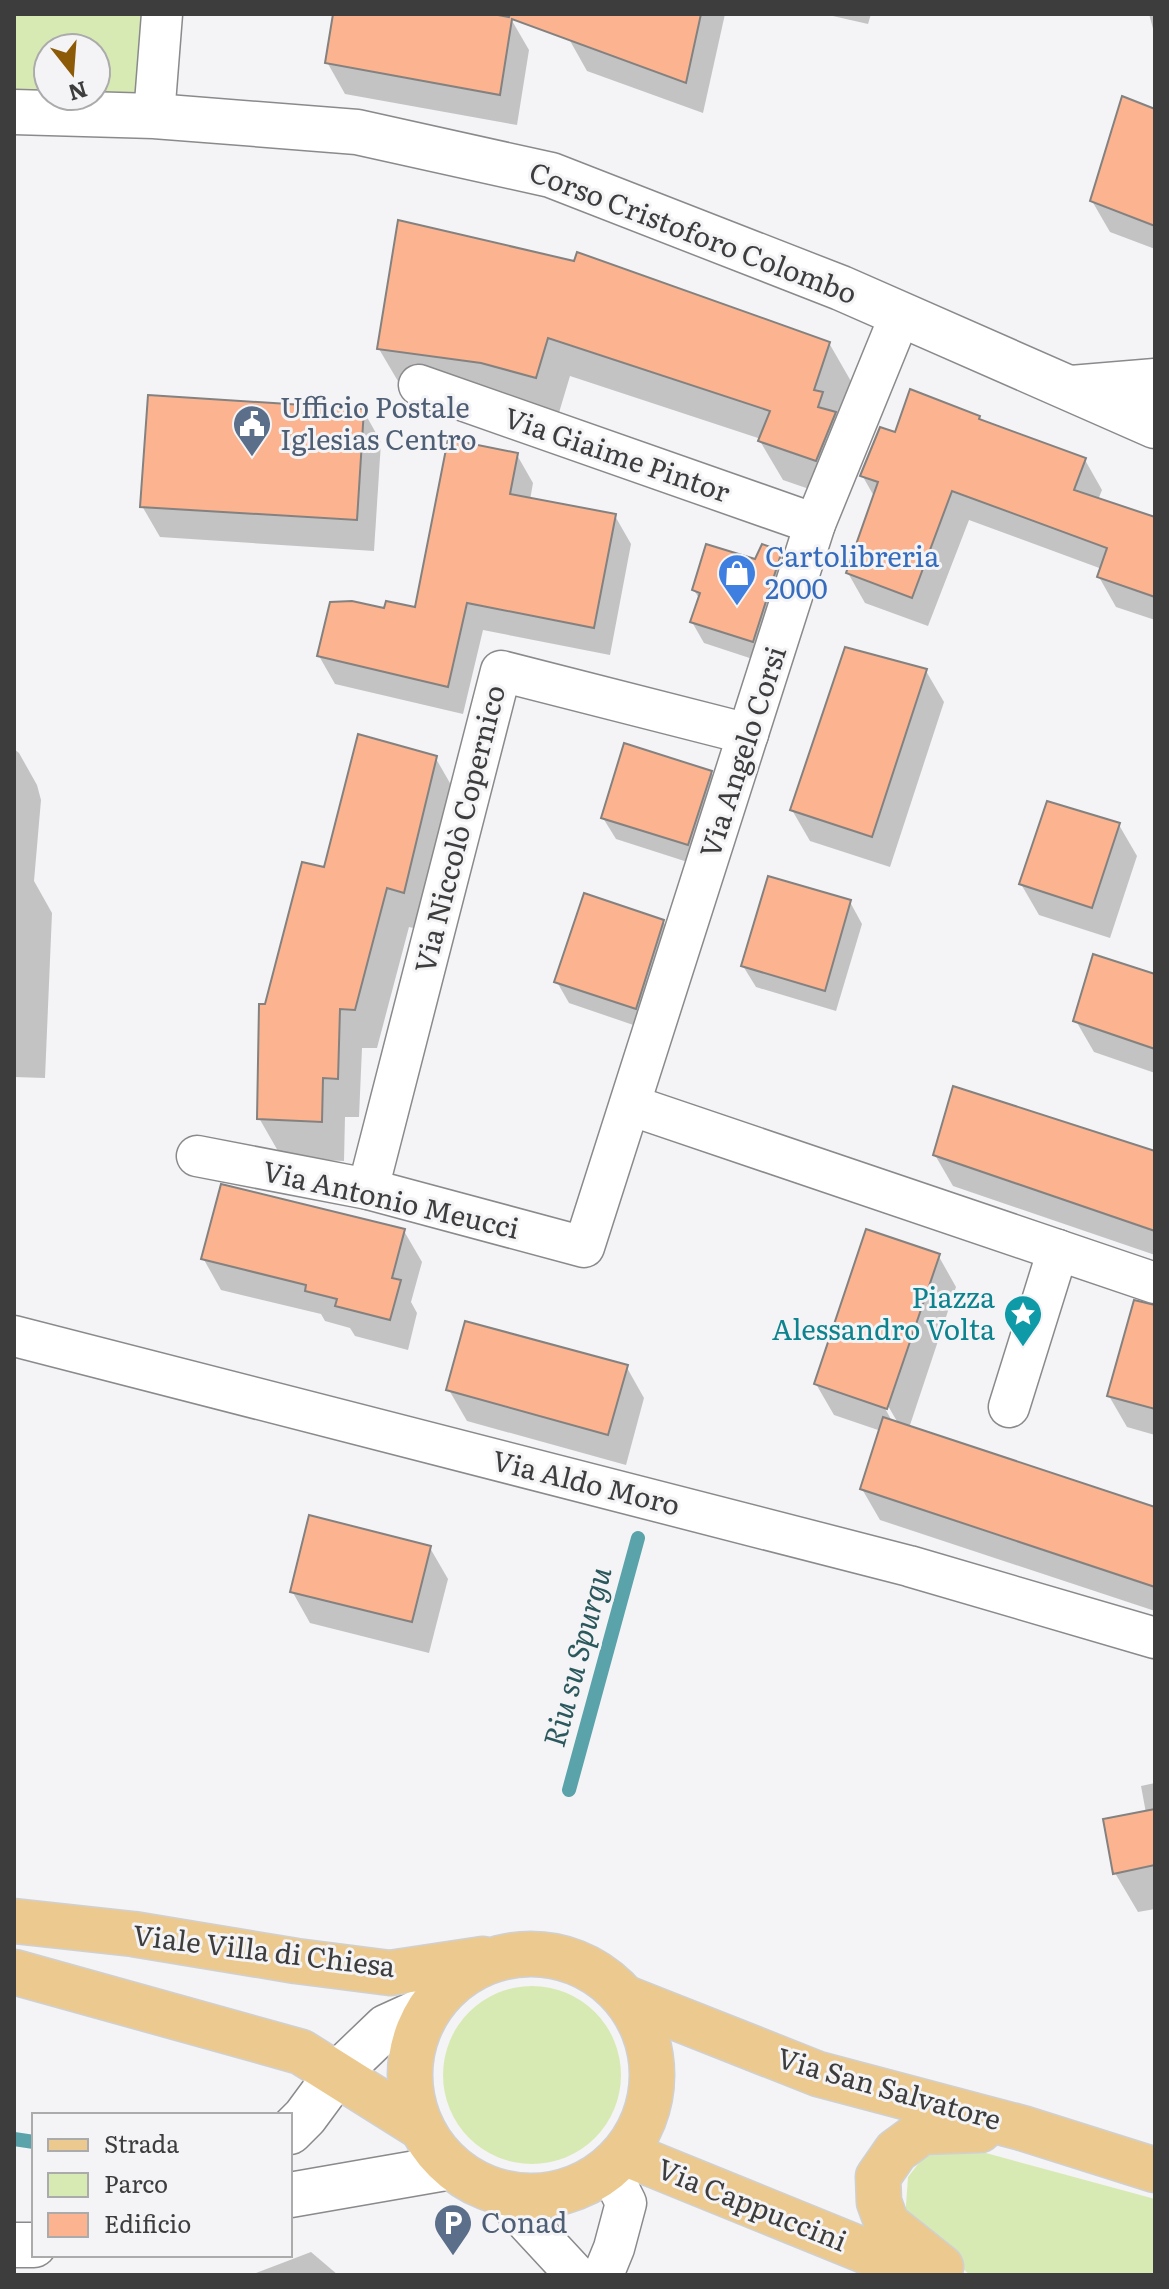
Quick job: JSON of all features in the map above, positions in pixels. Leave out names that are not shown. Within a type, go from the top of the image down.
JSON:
[{"type":"main road","name":"Viale Villa di Chiesa","points":[[14,1921],[133,1934],[390,1973],[513,1955]]},
{"type":"main road","points":[[545,1954],[575,1962],[603,1976],[626,1998],[646,2034],[653,2076],[652,2097],[637,2136],[617,2161],[584,2184],[557,2194],[528,2196],[499,2192],[473,2182],[451,2167],[429,2142],[413,2104],[411,2055],[418,2030],[430,2007],[446,1988],[466,1972],[488,1961],[513,1955],[545,1954]]},
{"type":"main road","points":[[14,1972],[301,2052],[422,2128]]},
{"type":"main road","name":"Via San Salvatore","points":[[626,1998],[818,2074],[1022,2128],[1155,2170]]},
{"type":"main road","points":[[951,2275],[887,2224],[879,2202],[878,2177],[896,2151],[922,2132],[1022,2128]]},
{"type":"main road","name":"Via Cappuccini","points":[[617,2161],[924,2275]]},
{"type":"street","points":[[154,116],[162,14]]},
{"type":"street","name":"Corso Cristoforo Colombo","points":[[14,112],[154,116],[357,132],[551,175],[901,313],[1155,426]]},
{"type":"street","name":"Via Angelo Corsi","points":[[584,1247],[815,524],[901,313]]},
{"type":"street","name":"Corso Cristoforo Colombo","points":[[1069,389],[1155,381]]},
{"type":"street","name":"Via Giaime Pintor","points":[[419,385],[815,524]]},
{"type":"street","name":"Via Niccolò Copernico","points":[[368,1189],[501,671],[748,734]]},
{"type":"street","points":[[630,1105],[1155,1283]]},
{"type":"street","name":"Via Antonio Meucci","points":[[197,1156],[368,1189],[584,1247]]},
{"type":"street","points":[[1009,1407],[1058,1250]]},
{"type":"street","name":"Via Aldo Moro","points":[[14,1336],[909,1566],[1155,1638]]},
{"type":"street","points":[[292,2130],[336,2075],[386,2027],[430,2007]]},
{"type":"street","points":[[603,2275],[626,2203],[617,2161]]},
{"type":"street","points":[[292,2195],[451,2167]]},
{"type":"street","points":[[499,2192],[576,2275]]},
{"type":"green space","points":[[14,14],[146,14],[140,103],[112,103],[112,32],[32,32],[32,101],[14,101]]},
{"type":"green space","points":[[532,1986],[566,1993],[595,2012],[614,2041],[621,2075],[614,2109],[595,2138],[566,2157],[532,2164],[498,2157],[469,2138],[450,2109],[443,2075],[450,2041],[469,2012],[498,1993]]},
{"type":"green space","points":[[932,2146],[975,2150],[1155,2199],[1155,2275],[970,2275],[905,2219],[908,2177]]},
{"type":"building","points":[[333,14],[493,14],[509,17],[510,14],[701,14],[686,83],[512,19],[500,95],[325,63]]},
{"type":"building","points":[[1122,96],[1155,109],[1155,226],[1090,201]]},
{"type":"building","points":[[398,220],[574,261],[577,252],[830,342],[814,390],[823,392],[818,407],[836,412],[816,461],[758,441],[770,411],[548,338],[536,378],[481,363],[377,349]]},
{"type":"building","points":[[910,389],[980,416],[979,419],[1086,458],[1074,490],[1155,517],[1155,597],[1097,577],[1107,548],[952,491],[912,598],[846,573],[878,482],[860,476],[880,427],[895,432]]},
{"type":"building","name":"Ufficio Postale Iglesias Centro","points":[[148,395],[364,409],[357,520],[140,507]]},
{"type":"building","points":[[448,439],[518,453],[510,494],[616,514],[594,628],[467,603],[448,687],[317,656],[330,602],[352,601],[384,608],[386,601],[415,607]]},
{"type":"building","name":"Cartolibreria 2000","points":[[706,544],[755,559],[762,544],[782,551],[753,642],[690,622],[700,593],[692,590]]},
{"type":"building","points":[[845,647],[927,669],[872,837],[790,810]]},
{"type":"building","points":[[358,734],[437,756],[404,893],[387,888],[355,1010],[340,1009],[338,1079],[323,1078],[322,1122],[257,1119],[259,1004],[265,1004],[302,862],[324,867]]},
{"type":"building","points":[[624,743],[712,771],[688,845],[601,818]]},
{"type":"building","points":[[1047,801],[1120,823],[1092,908],[1019,884]]},
{"type":"building","points":[[768,876],[851,900],[825,991],[741,966]]},
{"type":"building","points":[[584,893],[664,920],[636,1009],[554,982]]},
{"type":"building","points":[[1093,954],[1155,974],[1155,1049],[1073,1021]]},
{"type":"building","points":[[953,1086],[1155,1151],[1155,1231],[933,1155]]},
{"type":"building","points":[[221,1184],[405,1229],[392,1278],[401,1280],[390,1320],[335,1306],[337,1299],[305,1291],[306,1285],[201,1259]]},
{"type":"building","points":[[866,1229],[940,1254],[887,1409],[814,1384]]},
{"type":"building","points":[[1134,1300],[1155,1305],[1155,1409],[1107,1396]]},
{"type":"building","points":[[465,1321],[628,1365],[608,1435],[446,1390]]},
{"type":"building","points":[[883,1417],[1155,1507],[1155,1587],[860,1489]]},
{"type":"building","points":[[309,1515],[431,1546],[412,1622],[290,1592]]},
{"type":"building","points":[[1155,1809],[1155,1865],[1113,1874],[1103,1819]]},
{"type":"waterway","name":"Riu su Spurgu","points":[[569,1790],[638,1538]]},
{"type":"waterway","name":"Riu su Spurgu","points":[[14,2139],[32,2142]]},
{"type":"place","name":"Ufficio Postale Iglesias Centro","points":[[252,458]]},
{"type":"place","name":"Cartolibreria 2000","points":[[737,607]]},
{"type":"place","name":"Piazza Alessandro Volta","points":[[1023,1348]]},
{"type":"place","name":"Conad","points":[[453,2257]]}]
